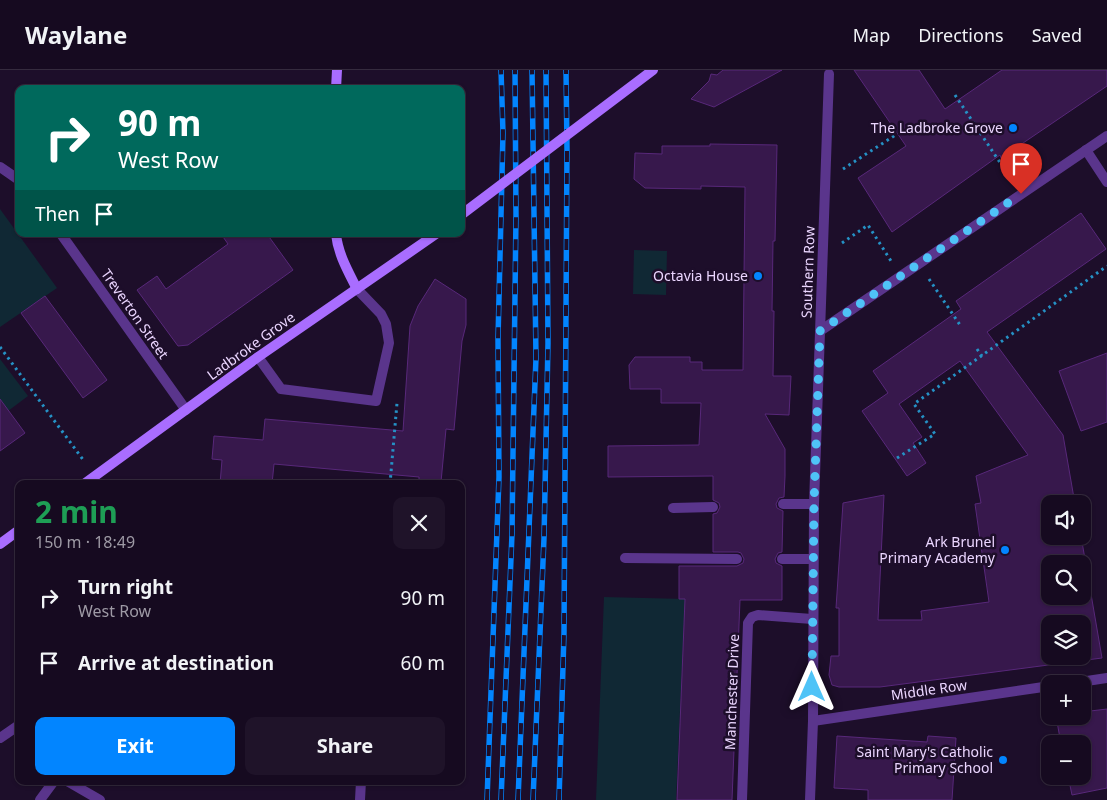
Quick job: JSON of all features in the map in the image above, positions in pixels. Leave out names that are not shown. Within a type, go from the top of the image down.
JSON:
[{"type":"main road","points":[[336,85],[337,70]]},
{"type":"main road","points":[[465,211],[654,70]]},
{"type":"main road","points":[[336,237],[343,260],[356,289]]},
{"type":"main road","name":"Ladbroke Grove","points":[[90,480],[258,357],[432,237]]},
{"type":"main road","points":[[0,544],[15,533]]},
{"type":"street","name":"Southern Row","points":[[810,800],[813,721],[814,504],[822,255],[831,72]]},
{"type":"street","points":[[820,331],[1107,136]]},
{"type":"street","points":[[1086,150],[1107,182]]},
{"type":"street","points":[[0,167],[15,177]]},
{"type":"street","name":"Treverton Street","points":[[63,237],[186,410]]},
{"type":"street","points":[[258,357],[281,389],[376,401],[389,343],[386,324],[381,314],[356,289]]},
{"type":"street","points":[[783,504],[814,504]]},
{"type":"street","points":[[674,508],[713,507]]},
{"type":"street","points":[[625,558],[737,559]]},
{"type":"street","points":[[782,559],[813,559]]},
{"type":"street","name":"Manchester Drive","points":[[742,800],[748,623],[752,617],[758,615],[812,619]]},
{"type":"street","points":[[1091,680],[1107,678]]},
{"type":"street","name":"Middle Row","points":[[813,721],[1041,687]]},
{"type":"street","points":[[0,738],[15,728]]},
{"type":"street","points":[[40,800],[51,785]]},
{"type":"street","points":[[74,785],[100,800]]},
{"type":"street","points":[[360,800],[361,785]]},
{"type":"path","points":[[955,95],[1021,194]]},
{"type":"path","points":[[825,181],[897,134]]},
{"type":"path","points":[[822,255],[868,225],[901,276]]},
{"type":"path","points":[[919,264],[960,325]]},
{"type":"path","points":[[897,458],[935,434],[914,404],[1107,266]]},
{"type":"path","points":[[0,347],[95,476]]},
{"type":"path","points":[[977,349],[982,356]]},
{"type":"path","points":[[376,401],[397,403],[390,480]]},
{"type":"shaded area","points":[[0,209],[15,230],[15,237],[20,237],[57,288],[0,327]]},
{"type":"shaded area","points":[[634,250],[667,251],[666,295],[633,294]]},
{"type":"shaded area","points":[[0,359],[28,396],[0,417]]},
{"type":"shaded area","points":[[604,597],[685,599],[676,800],[596,800]]},
{"type":"building","points":[[723,70],[782,70],[714,107],[691,99],[709,81],[711,74],[717,75]]},
{"type":"building","points":[[854,70],[919,70],[945,109],[1002,70],[1107,70],[1107,86],[1001,158],[1000,155],[892,232],[858,178],[906,146]]},
{"type":"building","points":[[710,144],[777,145],[775,241],[773,241],[773,376],[791,376],[789,415],[765,414],[785,449],[784,497],[779,498],[776,504],[777,508],[783,511],[782,552],[778,553],[775,559],[776,563],[782,566],[782,600],[740,600],[732,800],[677,800],[685,599],[679,599],[679,566],[737,566],[743,563],[744,559],[741,553],[738,552],[713,552],[713,514],[717,513],[720,507],[719,503],[713,500],[713,476],[608,477],[608,446],[699,445],[701,403],[661,403],[661,389],[630,389],[629,365],[635,357],[690,357],[690,362],[702,362],[702,370],[743,370],[745,187],[701,186],[701,189],[645,188],[634,179],[635,153],[662,154],[662,146],[710,146]]},
{"type":"building","points":[[1081,213],[1106,249],[987,332],[1063,435],[1073,495],[1041,495],[1041,545],[1083,545],[1084,555],[1041,555],[1041,605],[1091,605],[1091,594],[1102,658],[1091,659],[1091,615],[1041,615],[1041,665],[1048,665],[880,687],[839,687],[832,685],[829,675],[831,656],[839,656],[839,608],[836,608],[843,503],[884,495],[878,620],[922,620],[921,611],[989,602],[975,504],[981,503],[976,476],[1028,455],[960,361],[899,404],[922,437],[913,443],[926,463],[907,476],[862,411],[888,393],[873,371],[961,309],[956,301]]},
{"type":"building","points":[[223,237],[269,237],[293,270],[188,345],[178,346],[137,290],[157,276],[166,289],[228,244]]},
{"type":"building","points":[[435,279],[466,299],[466,325],[462,341],[454,430],[446,429],[441,480],[419,480],[419,477],[274,464],[272,480],[220,480],[222,460],[212,459],[214,436],[263,440],[265,419],[403,431],[410,326],[418,306]]},
{"type":"building","points":[[45,296],[107,380],[83,398],[21,313]]},
{"type":"building","points":[[1107,353],[1107,422],[1081,431],[1059,371]]},
{"type":"building","points":[[0,399],[25,433],[0,451]]},
{"type":"building","points":[[1107,709],[1107,788],[1072,795],[1070,785],[1091,785],[1091,735],[1059,735],[1058,725],[1091,725],[1091,711]]},
{"type":"building","points":[[837,736],[927,742],[928,736],[956,738],[952,800],[868,800],[868,790],[834,788]]},
{"type":"railway","points":[[487,800],[499,477],[498,339],[503,133],[501,70]]},
{"type":"railway","points":[[501,800],[512,534],[516,215],[515,70]]},
{"type":"railway","points":[[518,800],[536,358],[532,70]]},
{"type":"railway","points":[[533,800],[544,538],[548,343],[546,70]]},
{"type":"railway","points":[[559,800],[564,633],[566,70]]},
{"type":"place","name":"The Ladbroke Grove","points":[[1013,128]]},
{"type":"place","name":"Octavia House","points":[[758,276]]},
{"type":"place","name":"Ark Brunel Primary Academy","points":[[1005,550]]},
{"type":"place","name":"Saint Mary's Catholic Primary School","points":[[1003,760]]},
{"type":"route","points":[[812,687],[814,504],[820,331],[1021,194]]}]
